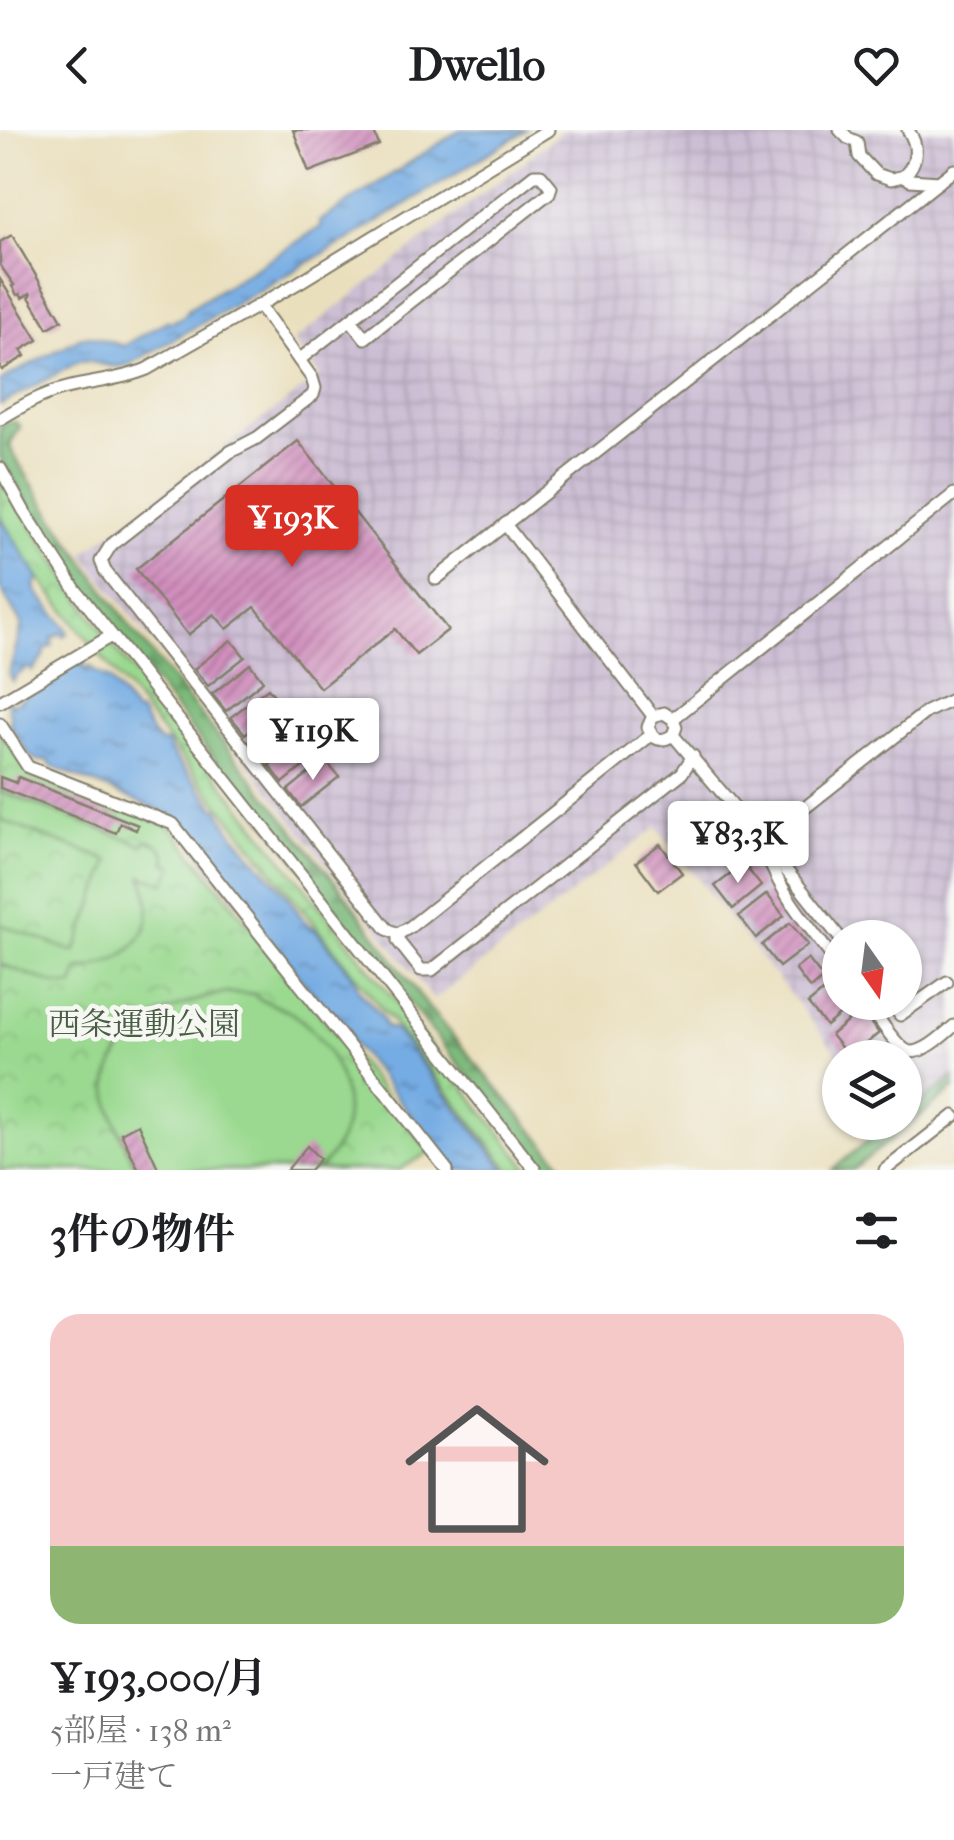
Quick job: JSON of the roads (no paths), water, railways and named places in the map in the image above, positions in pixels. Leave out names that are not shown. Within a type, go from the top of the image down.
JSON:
[{"type":"street","points":[[0,419],[48,393],[133,375],[259,306],[548,130]]},
{"type":"street","points":[[840,130],[857,142]]},
{"type":"street","points":[[857,142],[868,130]]},
{"type":"street","points":[[904,176],[916,156],[908,130]]},
{"type":"street","points":[[857,142],[859,156],[876,174],[939,182]]},
{"type":"street","points":[[436,579],[954,170]]},
{"type":"street","points":[[299,360],[534,174],[541,174],[551,187],[549,193],[365,338],[350,320]]},
{"type":"street","points":[[259,306],[312,378],[313,395],[257,438],[230,452],[112,545],[101,561],[386,929],[398,934]]},
{"type":"street","points":[[0,468],[51,553],[111,636],[535,1170]]},
{"type":"street","points":[[673,719],[954,494]]},
{"type":"street","points":[[505,524],[654,716]]},
{"type":"street","points":[[0,702],[111,636]]},
{"type":"street","points":[[764,840],[926,712],[954,699]]},
{"type":"street","points":[[664,713],[673,719],[676,727],[666,740],[651,735],[648,727],[654,716],[664,713]]},
{"type":"street","points":[[0,724],[28,767],[173,824],[446,1170]]},
{"type":"street","points":[[673,734],[826,920]]},
{"type":"street","points":[[398,934],[651,735]]},
{"type":"street","points":[[398,934],[398,941],[421,970],[432,970],[682,773],[693,756]]},
{"type":"street","points":[[764,840],[780,886],[822,943]]},
{"type":"street","points":[[922,1000],[947,982]]},
{"type":"street","points":[[880,1020],[895,1041],[910,1052],[922,1049],[954,1026]]},
{"type":"street","points":[[886,1170],[949,1119],[954,1136]]},
{"type":"water","points":[[460,130],[526,130],[351,238],[132,363],[117,367],[78,362],[0,405],[0,382],[7,377],[82,337],[124,346],[167,321],[179,319]]},
{"type":"water","points":[[0,517],[39,578],[37,592],[68,633],[51,639],[53,645],[45,650],[32,671],[29,667],[13,682],[9,674],[22,625],[0,588]]},
{"type":"water","points":[[84,656],[85,670],[90,666],[109,679],[135,712],[140,713],[153,736],[167,743],[240,842],[352,974],[386,1027],[395,1030],[506,1170],[455,1170],[213,869],[176,817],[30,756],[9,723],[7,703],[13,705]]},
{"type":"park label","name":"西条運動公園","points":[[144,1024]]}]
